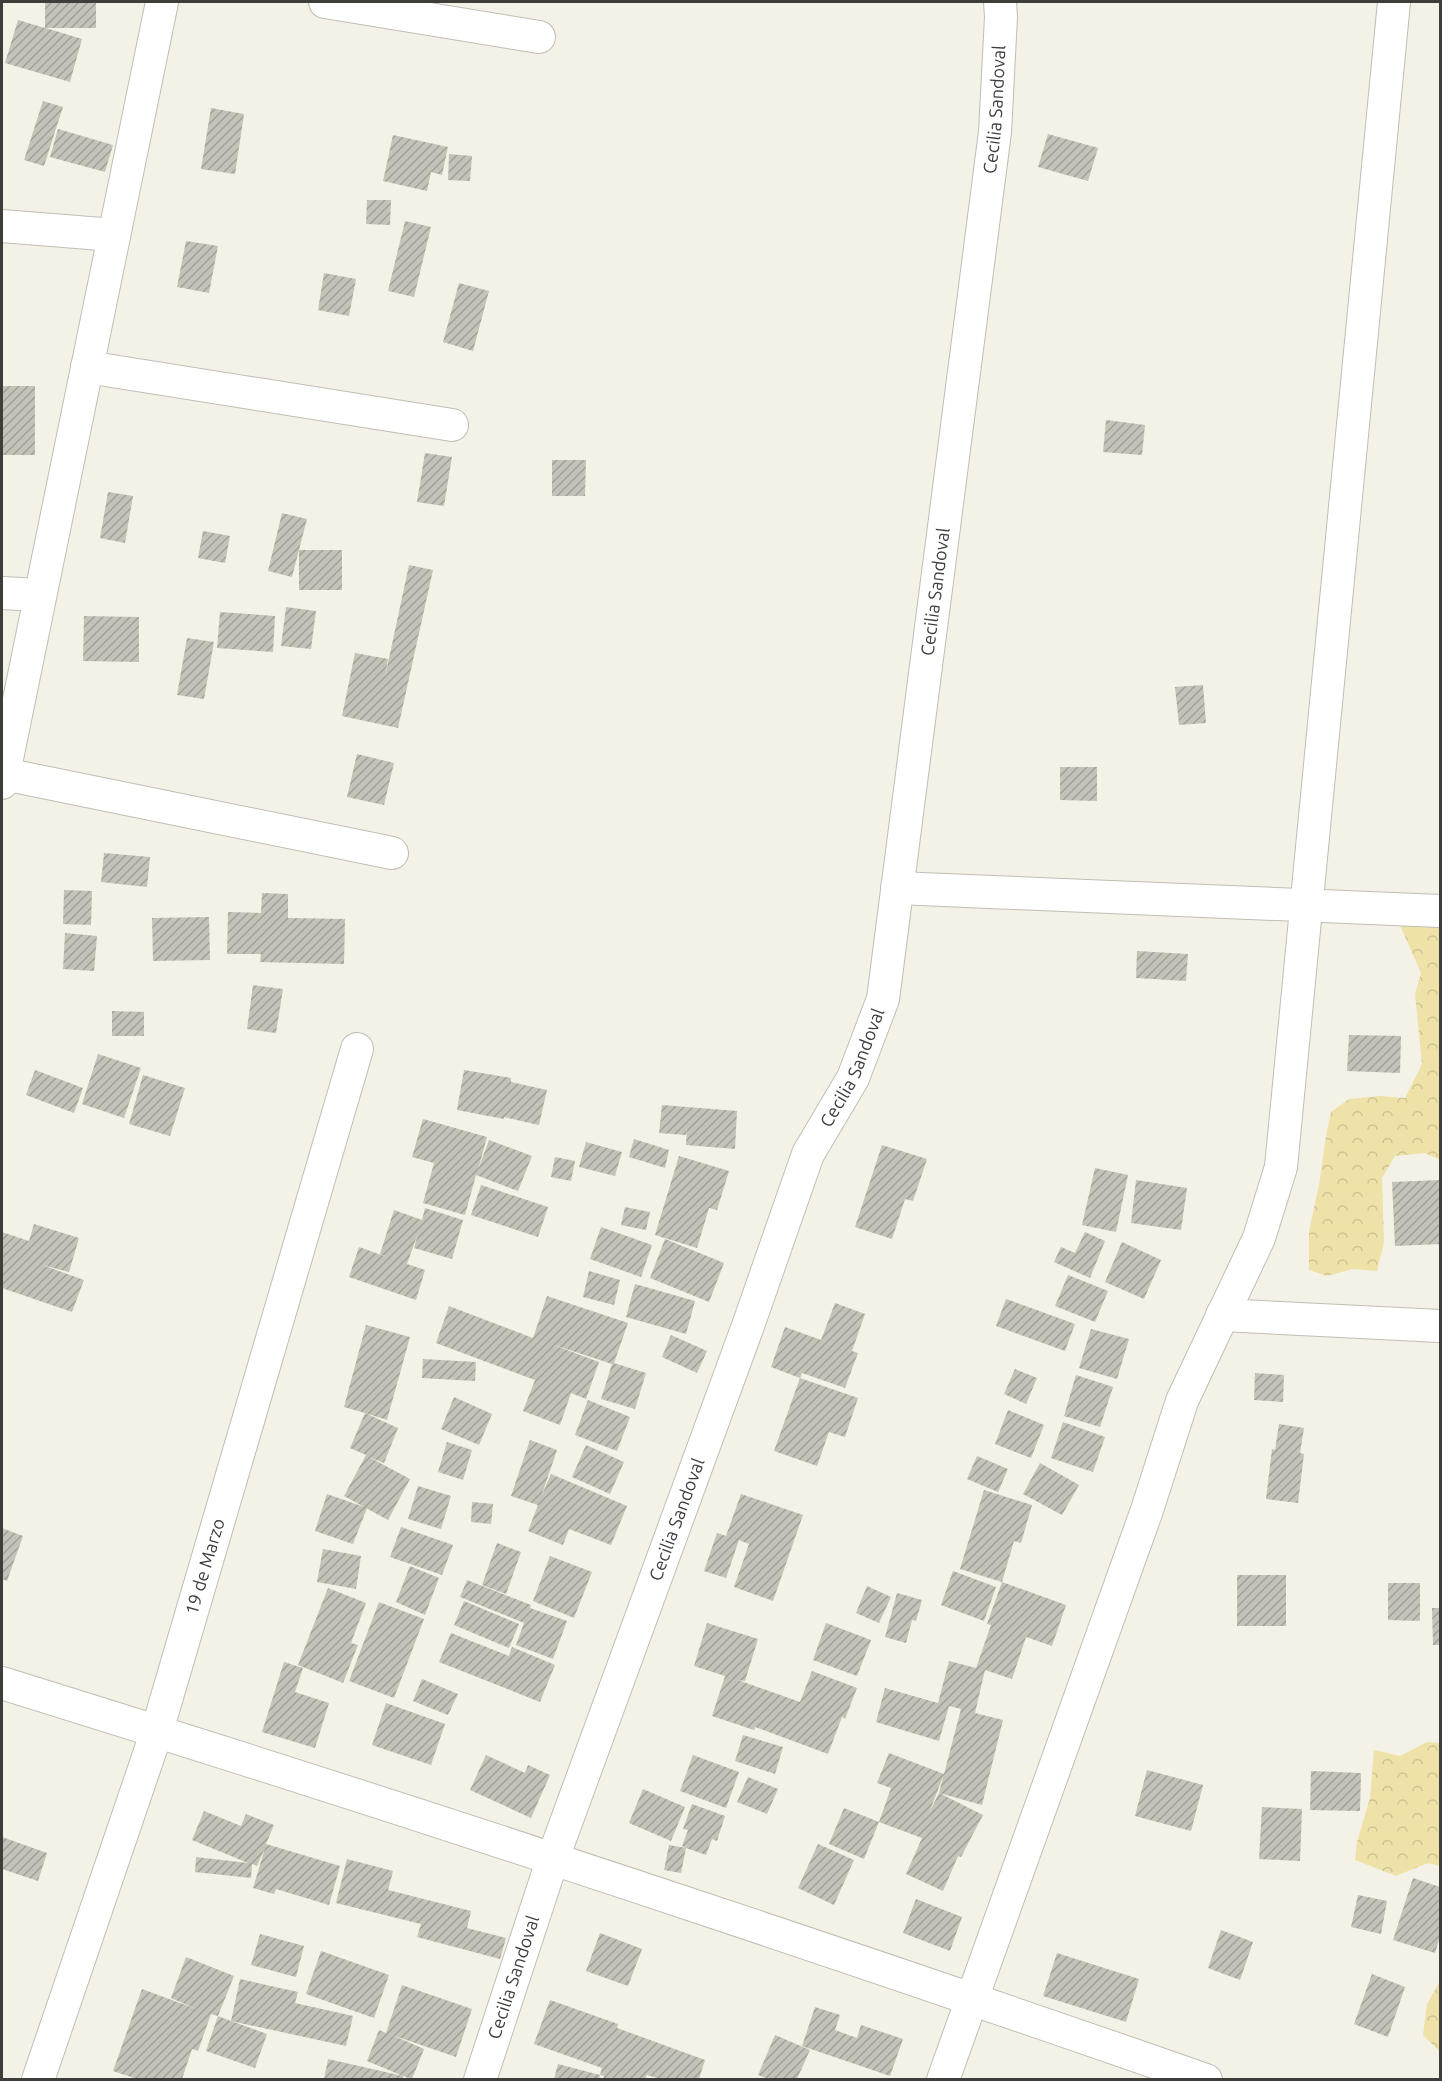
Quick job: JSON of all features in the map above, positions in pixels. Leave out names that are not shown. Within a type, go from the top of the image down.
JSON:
[{"type":"street","points":[[162,2],[3,778],[392,853]]},
{"type":"street","points":[[325,2],[538,37]]},
{"type":"street","name":"Cecilia Sandoval","points":[[480,2079],[552,1858],[749,1323],[807,1154],[853,1078],[883,999],[995,132],[1000,2]]},
{"type":"street","points":[[943,2079],[1147,1510],[1182,1401],[1259,1238],[1281,1167],[1394,2]]},
{"type":"street","points":[[2,226],[114,235]]},
{"type":"street","points":[[87,367],[452,425]]},
{"type":"street","points":[[2,593],[40,595]]},
{"type":"street","points":[[897,888],[1440,911]]},
{"type":"street","name":"19 de Marzo","points":[[38,2079],[157,1731],[357,1048]]},
{"type":"street","points":[[1222,1315],[1440,1326]]},
{"type":"street","points":[[2,1683],[552,1858],[1206,2079]]},
{"type":"green space","points":[[1440,912],[1440,1160],[1425,1153],[1395,1156],[1382,1178],[1384,1242],[1377,1271],[1353,1269],[1327,1276],[1309,1270],[1309,1231],[1331,1112],[1349,1099],[1380,1096],[1405,1098],[1422,1064],[1415,994],[1421,973],[1399,923]]},
{"type":"green space","points":[[1427,1742],[1440,1743],[1440,1866],[1428,1863],[1396,1876],[1355,1860],[1357,1842],[1370,1798],[1374,1750],[1400,1756]]},
{"type":"green space","points":[[1440,1981],[1440,2052],[1423,2035],[1427,2004]]},
{"type":"building","points":[[45,2],[96,2],[96,28],[46,28],[82,39],[70,82],[5,63],[18,20],[45,28]]},
{"type":"building","points":[[43,101],[63,107],[44,166],[24,160]]},
{"type":"building","points":[[211,108],[244,114],[235,174],[201,169]]},
{"type":"building","points":[[58,129],[113,145],[105,172],[50,157]]},
{"type":"building","points":[[1048,134],[1098,148],[1088,181],[1038,167]]},
{"type":"building","points":[[393,135],[448,147],[442,175],[431,172],[427,191],[383,181]]},
{"type":"building","points":[[449,154],[472,156],[470,181],[448,180]]},
{"type":"building","points":[[367,200],[391,200],[390,225],[366,224]]},
{"type":"building","points":[[405,221],[431,227],[414,297],[388,291]]},
{"type":"building","points":[[186,241],[218,246],[209,293],[177,287]]},
{"type":"building","points":[[324,273],[356,279],[349,316],[318,310]]},
{"type":"building","points":[[459,283],[489,291],[473,351],[443,342]]},
{"type":"building","points":[[2,386],[35,386],[35,455],[2,455]]},
{"type":"building","points":[[1106,420],[1145,425],[1142,455],[1103,452]]},
{"type":"building","points":[[425,453],[452,457],[444,506],[417,502]]},
{"type":"building","points":[[552,460],[586,460],[585,496],[552,496]]},
{"type":"building","points":[[108,492],[133,496],[125,543],[100,538]]},
{"type":"building","points":[[282,513],[307,519],[292,577],[268,571]]},
{"type":"building","points":[[203,531],[230,536],[225,563],[198,558]]},
{"type":"building","points":[[299,550],[342,550],[342,590],[299,590]]},
{"type":"building","points":[[409,565],[433,570],[398,728],[342,716],[355,653],[388,659],[385,677]]},
{"type":"building","points":[[286,607],[316,611],[311,649],[281,646]]},
{"type":"building","points":[[220,612],[275,616],[273,652],[217,648]]},
{"type":"building","points":[[84,616],[139,617],[139,662],[83,661]]},
{"type":"building","points":[[187,638],[214,642],[204,699],[177,695]]},
{"type":"building","points":[[1203,685],[1206,723],[1179,725],[1175,687]]},
{"type":"building","points":[[357,754],[394,763],[384,805],[347,797]]},
{"type":"building","points":[[1060,767],[1097,767],[1097,801],[1060,800]]},
{"type":"building","points":[[104,853],[150,857],[147,887],[101,882]]},
{"type":"building","points":[[64,890],[92,891],[91,925],[63,924]]},
{"type":"building","points":[[262,893],[288,894],[288,918],[345,919],[344,964],[260,962],[261,954],[227,954],[228,912],[261,913]]},
{"type":"building","points":[[209,917],[210,960],[153,961],[152,918]]},
{"type":"building","points":[[65,933],[97,936],[94,971],[63,969]]},
{"type":"building","points":[[1137,951],[1188,954],[1186,981],[1136,978]]},
{"type":"building","points":[[253,985],[283,989],[276,1033],[247,1029]]},
{"type":"building","points":[[112,1011],[144,1012],[144,1036],[112,1036]]},
{"type":"building","points":[[1349,1035],[1401,1036],[1400,1073],[1347,1071]]},
{"type":"building","points":[[98,1054],[141,1068],[124,1118],[82,1104]]},
{"type":"building","points":[[35,1070],[83,1088],[74,1113],[26,1095]]},
{"type":"building","points":[[464,1070],[511,1078],[511,1082],[547,1090],[539,1125],[457,1110]]},
{"type":"building","points":[[143,1075],[185,1088],[170,1136],[129,1124]]},
{"type":"building","points":[[662,1105],[737,1111],[735,1149],[686,1145],[687,1127],[686,1135],[659,1133]]},
{"type":"building","points":[[423,1119],[487,1137],[478,1170],[489,1140],[532,1156],[518,1191],[476,1175],[465,1215],[423,1203],[434,1163],[412,1157]]},
{"type":"building","points":[[634,1139],[669,1150],[665,1168],[629,1157]]},
{"type":"building","points":[[586,1142],[622,1152],[615,1176],[579,1167]]},
{"type":"building","points":[[882,1145],[927,1159],[913,1201],[905,1199],[892,1239],[855,1227]]},
{"type":"building","points":[[679,1156],[729,1171],[717,1210],[709,1208],[697,1248],[655,1235]]},
{"type":"building","points":[[555,1157],[575,1161],[571,1181],[551,1177]]},
{"type":"building","points":[[1095,1168],[1128,1175],[1116,1232],[1082,1225]]},
{"type":"building","points":[[1136,1180],[1187,1188],[1181,1230],[1131,1223]]},
{"type":"building","points":[[1440,1180],[1440,1244],[1395,1246],[1392,1182]]},
{"type":"building","points":[[481,1185],[548,1207],[538,1237],[471,1215]]},
{"type":"building","points":[[625,1207],[650,1212],[646,1230],[621,1225]]},
{"type":"building","points":[[425,1208],[463,1220],[452,1259],[414,1248],[418,1233],[407,1264],[425,1270],[416,1300],[349,1277],[359,1247],[387,1257],[380,1254],[394,1210],[422,1220]]},
{"type":"building","points":[[34,1224],[79,1238],[69,1272],[42,1265],[84,1280],[72,1312],[2,1288],[2,1232],[29,1241]]},
{"type":"building","points":[[601,1227],[652,1245],[641,1277],[590,1259]]},
{"type":"building","points":[[1085,1232],[1105,1241],[1090,1278],[1054,1262],[1061,1247],[1075,1253]]},
{"type":"building","points":[[665,1239],[724,1263],[709,1302],[650,1278]]},
{"type":"building","points":[[1122,1242],[1161,1260],[1144,1299],[1105,1282]]},
{"type":"building","points":[[589,1271],[620,1280],[614,1305],[583,1297]]},
{"type":"building","points":[[1068,1275],[1108,1291],[1095,1322],[1055,1306]]},
{"type":"building","points":[[635,1284],[695,1301],[686,1334],[626,1317]]},
{"type":"building","points":[[547,1296],[628,1323],[614,1363],[646,1373],[635,1409],[601,1399],[612,1364],[551,1344],[599,1362],[586,1399],[571,1393],[560,1425],[523,1411],[535,1380],[436,1343],[449,1306],[533,1338]]},
{"type":"building","points":[[1006,1299],[1075,1324],[1065,1351],[996,1326]]},
{"type":"building","points":[[835,1303],[865,1314],[852,1351],[858,1353],[845,1388],[802,1373],[800,1378],[771,1367],[785,1327],[821,1340]]},
{"type":"building","points":[[366,1325],[410,1337],[387,1420],[344,1407]]},
{"type":"building","points":[[1091,1329],[1129,1339],[1117,1379],[1079,1368]]},
{"type":"building","points":[[671,1335],[707,1351],[697,1373],[662,1357]]},
{"type":"building","points":[[423,1359],[476,1362],[475,1381],[422,1378]]},
{"type":"building","points":[[1015,1369],[1037,1378],[1026,1404],[1004,1394]]},
{"type":"building","points":[[1255,1373],[1284,1375],[1283,1402],[1254,1400]]},
{"type":"building","points":[[1076,1375],[1113,1387],[1100,1427],[1064,1416]]},
{"type":"building","points":[[800,1378],[858,1398],[845,1437],[829,1432],[817,1466],[774,1451]]},
{"type":"building","points":[[454,1397],[492,1414],[479,1445],[441,1429]]},
{"type":"building","points":[[588,1400],[630,1417],[617,1451],[575,1435]]},
{"type":"building","points":[[1008,1410],[1044,1425],[1031,1458],[995,1444]]},
{"type":"building","points":[[365,1413],[398,1428],[384,1463],[369,1457],[410,1479],[388,1520],[344,1496],[366,1455],[350,1448]]},
{"type":"building","points":[[1063,1422],[1105,1437],[1093,1472],[1051,1458]]},
{"type":"building","points":[[1279,1424],[1304,1428],[1300,1453],[1304,1454],[1298,1503],[1266,1499],[1272,1449],[1275,1450]]},
{"type":"building","points":[[530,1440],[557,1450],[541,1497],[551,1474],[627,1506],[611,1545],[569,1529],[563,1545],[528,1531],[538,1505],[511,1496]]},
{"type":"building","points":[[447,1442],[472,1450],[463,1480],[438,1472]]},
{"type":"building","points":[[586,1445],[624,1462],[610,1494],[572,1477]]},
{"type":"building","points":[[977,1456],[1008,1469],[998,1492],[967,1479]]},
{"type":"building","points":[[1040,1463],[1079,1485],[1062,1515],[1023,1494]]},
{"type":"building","points":[[418,1486],[451,1496],[441,1529],[408,1519]]},
{"type":"building","points":[[984,1490],[1032,1505],[1021,1543],[1014,1541],[1002,1582],[960,1569]]},
{"type":"building","points":[[327,1494],[367,1508],[353,1544],[315,1531]]},
{"type":"building","points":[[741,1494],[803,1515],[773,1601],[734,1587],[749,1544],[739,1540],[726,1578],[704,1571],[717,1533],[726,1536]]},
{"type":"building","points":[[472,1502],[493,1504],[491,1524],[471,1522]]},
{"type":"building","points":[[401,1527],[453,1545],[442,1575],[390,1557]]},
{"type":"building","points":[[2,1528],[23,1536],[7,1581],[2,1579]]},
{"type":"building","points":[[497,1543],[521,1552],[506,1594],[482,1585]]},
{"type":"building","points":[[323,1549],[361,1556],[356,1589],[317,1582]]},
{"type":"building","points":[[550,1556],[592,1572],[574,1618],[533,1601]]},
{"type":"building","points":[[410,1566],[439,1578],[425,1615],[396,1602]]},
{"type":"building","points":[[953,1571],[996,1587],[984,1621],[941,1605]]},
{"type":"building","points":[[1237,1575],[1286,1575],[1286,1626],[1237,1626]]},
{"type":"building","points":[[467,1580],[531,1605],[530,1608],[567,1621],[553,1659],[516,1645],[524,1623],[460,1597]]},
{"type":"building","points":[[1002,1582],[1066,1605],[1052,1646],[1026,1637],[1012,1679],[985,1670],[975,1713],[1003,1720],[982,1805],[939,1793],[961,1709],[949,1706],[939,1741],[876,1722],[885,1688],[938,1703],[949,1661],[976,1668],[991,1625],[987,1624]]},
{"type":"building","points":[[1388,1583],[1420,1583],[1420,1621],[1388,1620]]},
{"type":"building","points":[[867,1586],[891,1597],[879,1623],[856,1613]]},
{"type":"building","points":[[328,1588],[366,1603],[351,1643],[358,1645],[343,1683],[298,1665]]},
{"type":"building","points":[[897,1593],[922,1600],[916,1621],[912,1620],[906,1643],[885,1637]]},
{"type":"building","points":[[464,1601],[519,1624],[509,1648],[454,1625]]},
{"type":"building","points":[[379,1602],[424,1619],[394,1698],[349,1681]]},
{"type":"building","points":[[1432,1608],[1440,1608],[1440,1645],[1433,1645]]},
{"type":"building","points":[[707,1623],[758,1639],[745,1681],[738,1680],[800,1702],[812,1671],[857,1688],[845,1719],[842,1717],[828,1754],[755,1727],[754,1730],[712,1716],[725,1676],[694,1666]]},
{"type":"building","points":[[826,1623],[871,1640],[857,1676],[813,1660]]},
{"type":"building","points":[[451,1633],[509,1656],[512,1647],[555,1665],[540,1702],[439,1662]]},
{"type":"building","points":[[284,1662],[303,1668],[295,1692],[329,1703],[315,1748],[262,1732]]},
{"type":"building","points":[[422,1679],[458,1694],[448,1715],[413,1701]]},
{"type":"building","points":[[386,1703],[445,1724],[431,1765],[372,1745]]},
{"type":"building","points":[[743,1735],[783,1747],[775,1774],[735,1761]]},
{"type":"building","points":[[889,1753],[944,1774],[929,1813],[939,1793],[983,1815],[961,1857],[958,1856],[943,1891],[906,1874],[922,1838],[879,1822],[891,1788],[877,1783]]},
{"type":"building","points":[[486,1755],[525,1773],[528,1765],[550,1775],[531,1818],[470,1790]]},
{"type":"building","points":[[693,1755],[739,1772],[726,1808],[680,1791]]},
{"type":"building","points":[[1147,1770],[1203,1785],[1191,1831],[1135,1816]]},
{"type":"building","points":[[1311,1771],[1361,1773],[1360,1811],[1310,1810]]},
{"type":"building","points":[[748,1777],[778,1789],[767,1814],[737,1802]]},
{"type":"building","points":[[643,1789],[685,1807],[671,1841],[629,1823]]},
{"type":"building","points":[[692,1804],[725,1816],[717,1841],[712,1839],[706,1855],[682,1846],[688,1830],[683,1829]]},
{"type":"building","points":[[1262,1807],[1302,1809],[1300,1861],[1259,1859]]},
{"type":"building","points":[[844,1808],[879,1822],[864,1859],[829,1844]]},
{"type":"building","points":[[204,1811],[241,1826],[246,1814],[274,1825],[266,1844],[340,1866],[329,1905],[276,1889],[274,1894],[253,1888],[265,1848],[257,1866],[252,1864],[251,1878],[195,1872],[196,1857],[248,1863],[192,1840]]},
{"type":"building","points":[[2,1837],[47,1853],[38,1881],[2,1869]]},
{"type":"building","points":[[818,1844],[854,1860],[834,1905],[798,1888]]},
{"type":"building","points":[[669,1845],[686,1848],[681,1873],[664,1870]]},
{"type":"building","points":[[347,1859],[393,1871],[388,1890],[471,1911],[467,1928],[506,1938],[500,1959],[417,1937],[421,1924],[336,1903]]},
{"type":"building","points":[[1413,1878],[1440,1887],[1440,1937],[1435,1953],[1393,1940]]},
{"type":"building","points":[[1358,1895],[1387,1901],[1381,1934],[1351,1927]]},
{"type":"building","points":[[916,1899],[962,1917],[950,1951],[903,1933]]},
{"type":"building","points":[[1221,1930],[1253,1942],[1240,1980],[1208,1968]]},
{"type":"building","points":[[600,1933],[642,1949],[628,1986],[586,1971]]},
{"type":"building","points":[[260,1934],[304,1946],[296,1977],[251,1965]]},
{"type":"building","points":[[321,1951],[389,1975],[374,2018],[306,1994]]},
{"type":"building","points":[[1057,1953],[1139,1979],[1126,2022],[1043,1996]]},
{"type":"building","points":[[186,1957],[234,1976],[218,2016],[211,2014],[198,2051],[192,2049],[182,2079],[137,2079],[113,2071],[142,1989],[196,2009],[171,1998]]},
{"type":"building","points":[[1372,1974],[1405,1987],[1388,2037],[1354,2024]]},
{"type":"building","points":[[240,1979],[298,1992],[295,2003],[353,2016],[346,2046],[231,2021]]},
{"type":"building","points":[[402,1985],[472,2009],[456,2057],[392,2035],[424,2049],[412,2079],[367,2061],[379,2030],[386,2033]]},
{"type":"building","points":[[550,2000],[618,2024],[617,2028],[705,2060],[699,2079],[660,2079],[647,2075],[645,2079],[603,2079],[604,2076],[600,2075],[602,2068],[534,2044]]},
{"type":"building","points":[[815,2007],[840,2015],[835,2030],[857,2038],[861,2025],[903,2039],[890,2076],[802,2046]]},
{"type":"building","points":[[218,2016],[267,2034],[255,2068],[206,2051]]},
{"type":"building","points":[[775,2035],[810,2050],[797,2079],[769,2079],[758,2075]]},
{"type":"building","points":[[328,2059],[403,2076],[403,2079],[324,2079]]},
{"type":"building","points":[[558,2064],[600,2075],[599,2079],[554,2079]]}]
